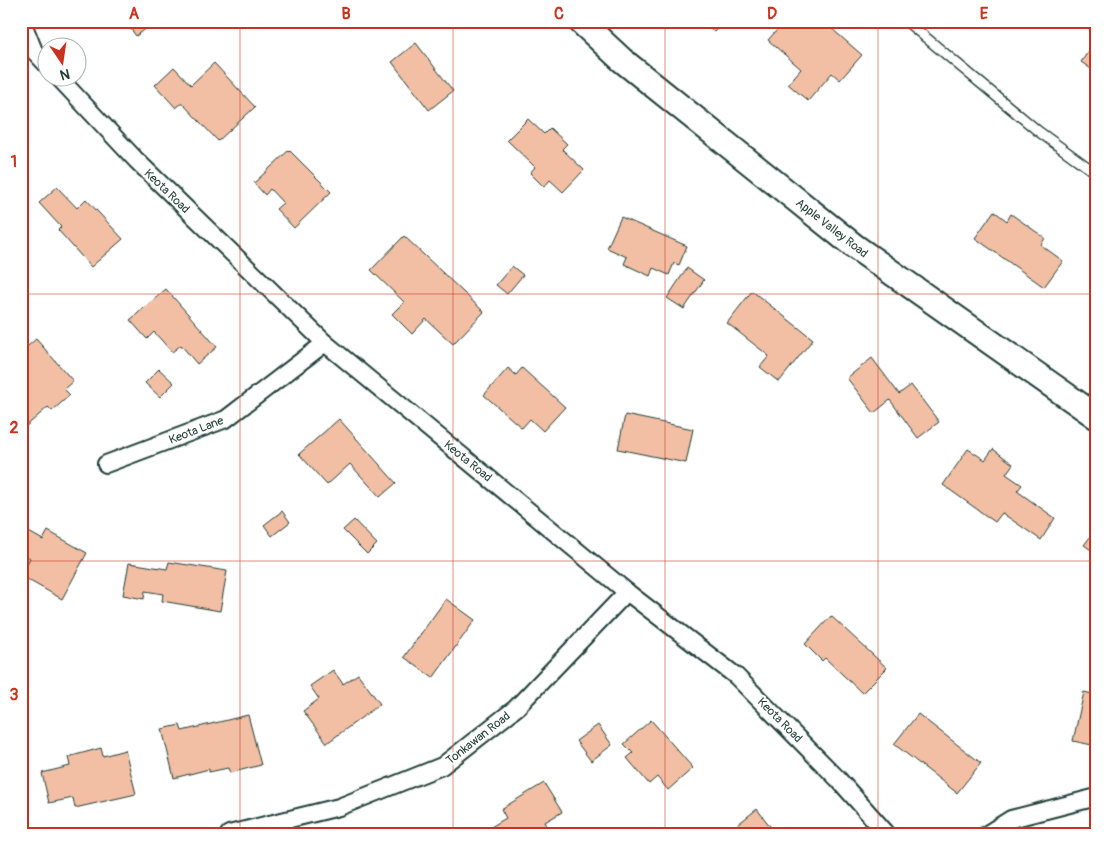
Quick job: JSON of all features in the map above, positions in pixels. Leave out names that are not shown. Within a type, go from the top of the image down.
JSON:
[{"type":"main road","name":"Apple Valley Road","points":[[580,21],[622,60],[854,246],[1097,417]]},
{"type":"street","points":[[22,21],[34,51],[38,55]]},
{"type":"street","name":"Keota Road","points":[[68,88],[136,160],[324,343],[627,592],[736,676],[838,779],[887,834]]},
{"type":"street","name":"Keota Lane","points":[[106,464],[226,419],[324,343]]},
{"type":"street","name":"Tonkawan Road","points":[[229,834],[339,807],[442,766],[516,708],[627,592]]},
{"type":"street","points":[[987,834],[1011,819],[1097,797]]},
{"type":"lane","points":[[906,21],[1038,131],[1097,174]]},
{"type":"building","points":[[125,21],[157,21],[136,36]]},
{"type":"building","points":[[702,21],[725,21],[714,32]]},
{"type":"building","points":[[785,21],[823,21],[862,55],[840,80],[832,73],[808,101],[788,84],[801,69],[768,40]]},
{"type":"building","points":[[1097,39],[1097,73],[1081,62]]},
{"type":"building","points":[[416,43],[453,91],[429,110],[392,62]]},
{"type":"building","points":[[214,63],[255,107],[218,141],[182,103],[176,108],[155,85],[174,67],[191,85]]},
{"type":"building","points":[[528,119],[544,134],[550,128],[567,144],[562,149],[584,170],[563,192],[550,180],[544,187],[530,173],[535,167],[507,140]]},
{"type":"building","points":[[289,150],[331,192],[294,228],[276,209],[283,203],[270,189],[265,195],[254,183]]},
{"type":"building","points":[[57,187],[77,208],[86,199],[123,239],[91,267],[58,230],[61,227],[39,203]]},
{"type":"building","points":[[994,211],[1007,221],[1011,214],[1045,238],[1041,245],[1063,261],[1044,287],[975,238]]},
{"type":"building","points":[[621,217],[687,246],[679,265],[674,263],[669,275],[653,268],[650,276],[624,264],[627,257],[607,248]]},
{"type":"building","points":[[404,236],[484,312],[453,344],[426,319],[412,334],[392,314],[404,302],[371,270]]},
{"type":"building","points":[[512,266],[523,275],[507,294],[496,285]]},
{"type":"building","points":[[687,268],[704,280],[684,309],[667,298]]},
{"type":"building","points":[[166,289],[217,347],[197,364],[181,345],[172,352],[154,332],[147,339],[130,320]]},
{"type":"building","points":[[752,291],[813,339],[779,382],[760,367],[769,356],[727,323]]},
{"type":"building","points":[[36,339],[73,381],[64,389],[70,395],[52,411],[48,407],[24,428],[21,425],[21,377],[23,375],[21,373],[21,352]]},
{"type":"building","points":[[872,358],[899,394],[911,385],[939,422],[918,438],[890,400],[874,413],[847,378]]},
{"type":"building","points":[[508,368],[516,375],[522,368],[565,407],[543,431],[530,419],[522,428],[484,395]]},
{"type":"building","points":[[159,369],[174,383],[160,397],[145,383]]},
{"type":"building","points":[[625,415],[693,429],[686,463],[618,449]]},
{"type":"building","points":[[339,419],[396,483],[380,497],[350,464],[327,485],[299,454]]},
{"type":"building","points":[[968,449],[985,460],[993,449],[1013,464],[1006,474],[1022,485],[1017,491],[1055,518],[1041,540],[1002,513],[995,522],[943,485]]},
{"type":"building","points":[[282,511],[290,522],[272,536],[264,525]]},
{"type":"building","points":[[354,520],[377,544],[367,554],[343,530]]},
{"type":"building","points":[[1097,528],[1097,554],[1084,545]]},
{"type":"building","points":[[27,531],[43,540],[48,531],[87,553],[62,599],[21,576],[30,558],[21,553],[21,542]]},
{"type":"building","points":[[169,562],[227,571],[220,611],[162,601],[163,594],[145,591],[144,599],[123,595],[129,563],[167,569]]},
{"type":"building","points":[[446,599],[475,620],[433,678],[404,657]]},
{"type":"building","points":[[831,616],[887,668],[862,693],[825,658],[822,661],[805,644]]},
{"type":"building","points":[[333,670],[343,684],[358,674],[380,704],[327,743],[303,711],[319,699],[310,686]]},
{"type":"building","points":[[1084,692],[1097,695],[1097,746],[1073,741]]},
{"type":"building","points":[[918,714],[981,763],[957,793],[894,744]]},
{"type":"building","points":[[248,715],[261,765],[230,773],[228,768],[209,772],[209,769],[174,778],[162,729],[180,725],[182,731]]},
{"type":"building","points":[[651,720],[693,768],[668,790],[657,777],[649,784],[627,758],[633,753],[624,744]]},
{"type":"building","points":[[598,725],[612,745],[591,761],[576,741]]},
{"type":"building","points":[[101,748],[103,756],[125,750],[136,794],[75,808],[73,798],[49,803],[42,773],[70,766],[68,757]]},
{"type":"building","points":[[544,783],[562,812],[545,822],[549,829],[540,834],[479,834],[506,818],[501,809]]},
{"type":"building","points":[[757,809],[776,834],[737,834],[733,828]]}]
